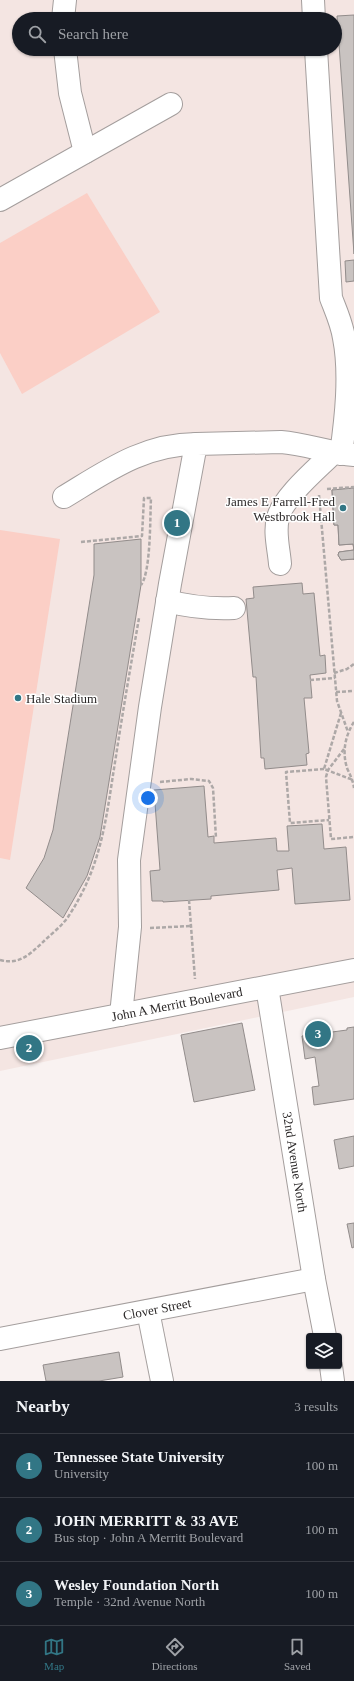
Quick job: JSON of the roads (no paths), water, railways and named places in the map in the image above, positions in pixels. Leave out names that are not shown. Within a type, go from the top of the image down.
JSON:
[{"type":"street","points":[[64,12],[65,0]]},
{"type":"street","points":[[313,0],[314,12]]},
{"type":"street","points":[[66,56],[70,93],[85,152]]},
{"type":"street","points":[[280,564],[277,525],[278,517],[287,500],[343,454],[347,357],[342,329],[331,298],[316,56]]},
{"type":"street","points":[[0,200],[171,104]]},
{"type":"street","points":[[64,497],[127,459],[140,453],[173,445],[281,442],[293,443],[343,454]]},
{"type":"street","points":[[121,1014],[130,929],[129,860],[150,707],[167,601],[196,444]]},
{"type":"street","points":[[167,601],[204,608],[234,608]]},
{"type":"street","name":"John A Merritt Boulevard","points":[[0,1038],[354,970]]},
{"type":"street","name":"32nd Avenue North","points":[[267,987],[314,1279],[324,1333]]},
{"type":"street","name":"Clover Street","points":[[0,1340],[314,1279]]},
{"type":"street","points":[[148,1311],[162,1381]]},
{"type":"street","points":[[332,1369],[334,1381]]},
{"type":"place","name":"James E Farrell-Fred Westbrook Hall","points":[[343,508]]},
{"type":"place","name":"Tennessee State University","points":[[177,523]]},
{"type":"place","name":"Hale Stadium","points":[[18,698]]},
{"type":"place","name":"Wesley Foundation North","points":[[318,1034]]},
{"type":"place","name":"JOHN MERRITT & 33 AVE","points":[[29,1048]]}]
